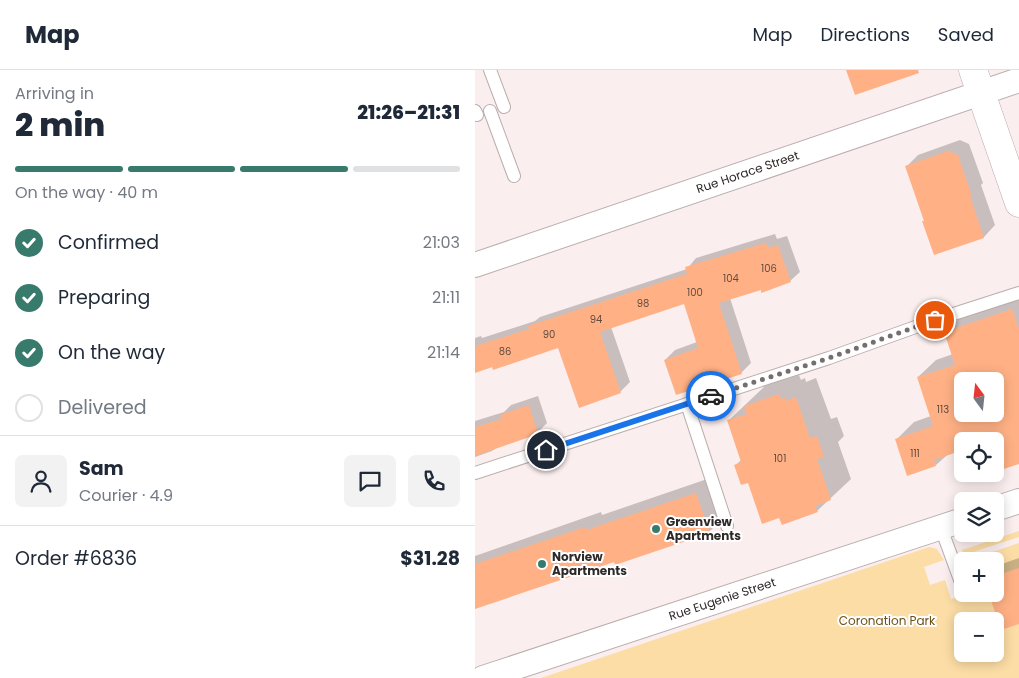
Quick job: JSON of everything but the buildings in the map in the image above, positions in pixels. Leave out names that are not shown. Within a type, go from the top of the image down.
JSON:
[{"type":"street","name":"Rue Horace Street","points":[[475,265],[977,81],[1019,80]]},
{"type":"street","points":[[977,81],[1019,203]]},
{"type":"street","points":[[1004,506],[1019,501]]},
{"type":"street","name":"Rue Eugenie Street","points":[[483,678],[951,524]]},
{"type":"lane","points":[[490,70],[503,107]]},
{"type":"lane","points":[[490,111],[513,176]]},
{"type":"lane","points":[[475,473],[829,358],[935,320],[1019,293]]},
{"type":"lane","points":[[687,404],[727,526]]},
{"type":"lane","points":[[951,524],[956,552]]},
{"type":"green space","points":[[1019,531],[1019,537],[1004,542],[1004,536]]},
{"type":"green space","points":[[986,542],[1004,542],[973,552],[963,552],[962,550]]},
{"type":"green space","name":"Coronation Park","points":[[1019,543],[1019,678],[541,678],[929,547],[937,549],[944,560],[924,567],[930,585],[945,580],[951,599],[954,598],[954,602],[1004,602],[1004,552],[992,552]]},
{"type":"way so far","points":[[711,396],[829,358],[935,320]]},
{"type":"place","name":"Greenview Apartments","points":[[656,529]]},
{"type":"place","name":"Norview Apartments","points":[[542,564]]},
{"type":"route","points":[[546,450],[711,396]]}]
